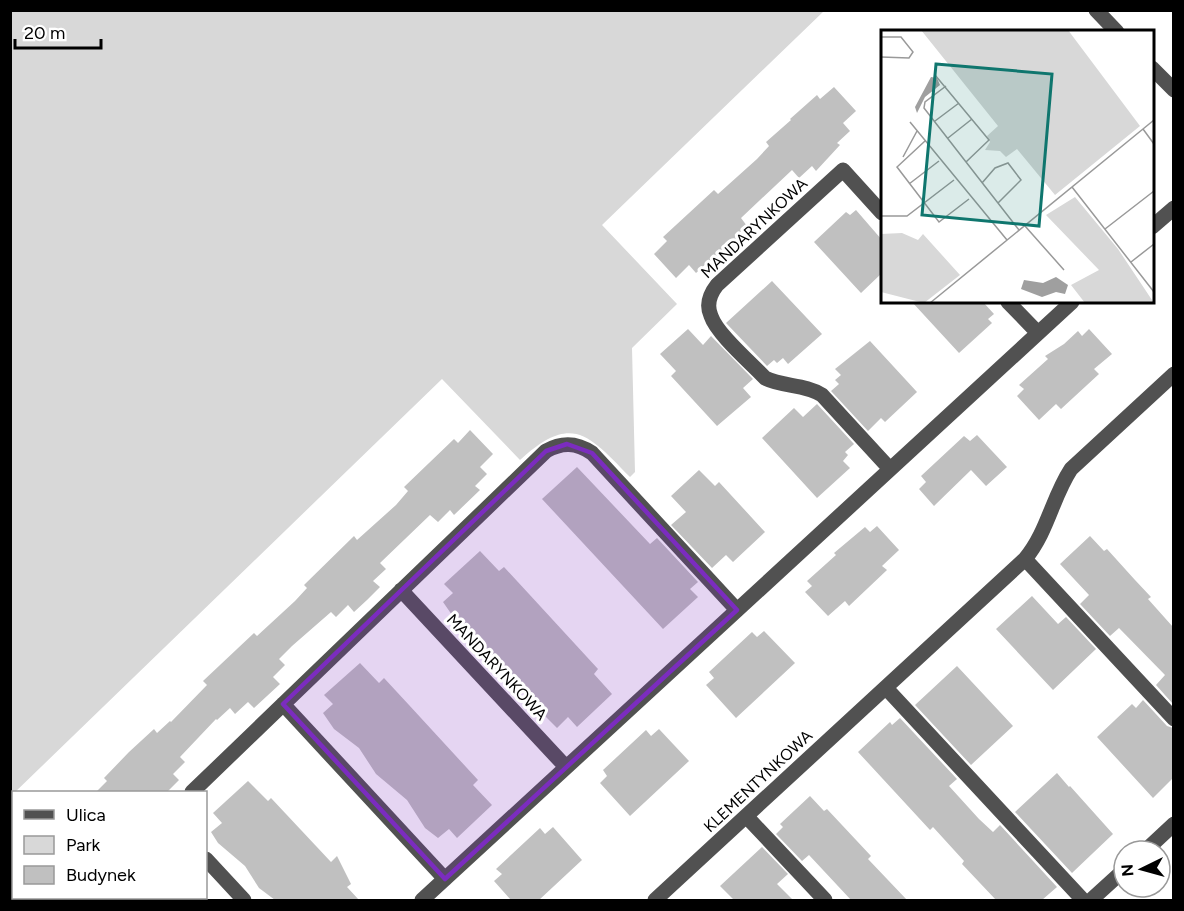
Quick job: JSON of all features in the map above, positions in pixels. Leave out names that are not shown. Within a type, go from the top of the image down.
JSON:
[{"type":"street","points":[[1096,10],[1115,30]]},
{"type":"street","points":[[1154,70],[1173,90]]},
{"type":"street","name":"MANDARYNKOWA","points":[[881,212],[843,170],[717,285],[711,294],[709,306],[711,317],[718,328],[765,378],[773,382],[813,389],[822,395],[890,469]]},
{"type":"street","points":[[1154,225],[1173,208]]},
{"type":"street","points":[[1009,303],[1038,333]]},
{"type":"street","points":[[422,900],[1071,303]]},
{"type":"street","name":"KLEMENTYNKOWA","points":[[655,900],[1025,559],[1042,535],[1063,481],[1071,468],[1173,374]]},
{"type":"street","points":[[193,791],[546,451],[555,446],[567,444],[584,447],[591,453],[737,610]]},
{"type":"street","points":[[1025,559],[1173,719]]},
{"type":"street","name":"MANDARYNKOWA","points":[[401,590],[566,767]]},
{"type":"street","points":[[886,688],[1083,900]]},
{"type":"street","points":[[283,704],[446,879]]},
{"type":"street","points":[[746,816],[825,900]]},
{"type":"street","points":[[1157,839],[1173,824]]},
{"type":"street","points":[[207,860],[244,900]]},
{"type":"street","points":[[1091,900],[1112,881]]},
{"type":"highlighted area","points":[[567,444],[592,453],[737,610],[445,879],[283,704],[546,451]]},
{"type":"green space","points":[[11,10],[824,10],[602,225],[677,304],[632,348],[635,472],[630,477],[591,441],[579,435],[567,433],[553,436],[520,460],[442,379],[16,791],[12,791],[11,796]]},
{"type":"building","points":[[834,87],[856,111],[843,123],[850,131],[837,143],[840,145],[816,171],[812,166],[799,178],[792,170],[741,218],[747,226],[735,237],[739,242],[729,252],[712,265],[709,261],[696,273],[689,265],[676,278],[654,254],[667,241],[663,237],[714,190],[718,194],[757,159],[769,146],[766,142],[817,95],[820,99]]},
{"type":"building","points":[[856,210],[881,239],[881,274],[861,293],[814,242],[846,212],[850,215]]},
{"type":"building","points":[[772,281],[822,334],[788,364],[783,358],[777,363],[774,360],[767,366],[726,323]]},
{"type":"building","points":[[913,303],[984,303],[994,314],[988,319],[992,323],[959,353]]},
{"type":"building","points":[[688,329],[703,345],[711,336],[753,379],[743,388],[751,397],[717,426],[671,376],[676,371],[660,354]]},
{"type":"building","points":[[1089,329],[1112,354],[1094,369],[1099,374],[1061,409],[1056,404],[1039,420],[1017,396],[1024,389],[1019,385],[1048,359],[1045,356],[1064,344],[1078,331],[1082,336]]},
{"type":"building","points":[[870,341],[917,392],[885,422],[881,418],[868,431],[831,391],[839,384],[835,380],[841,375],[835,369]]},
{"type":"building","points":[[817,404],[854,444],[845,452],[848,455],[843,461],[850,468],[817,498],[762,438],[794,408],[803,417]]},
{"type":"building","points":[[470,430],[493,454],[480,467],[487,474],[475,486],[480,490],[454,515],[450,510],[438,522],[430,515],[380,563],[386,569],[373,581],[380,587],[354,612],[348,605],[336,617],[331,612],[292,646],[279,659],[285,665],[273,677],[280,684],[254,708],[248,702],[235,714],[230,708],[216,719],[180,757],[185,762],[173,774],[179,780],[168,791],[97,791],[107,781],[104,778],[129,752],[154,729],[157,733],[171,722],[207,685],[203,681],[254,633],[257,636],[295,601],[307,588],[304,585],[354,536],[357,540],[396,505],[408,491],[404,487],[454,439],[458,443]]},
{"type":"building","points":[[977,435],[1007,467],[986,486],[971,470],[934,506],[919,489],[926,482],[921,476],[964,436],[970,441]]},
{"type":"building","points":[[577,467],[650,544],[657,538],[698,582],[690,589],[698,597],[663,629],[542,499]]},
{"type":"building","points":[[699,470],[715,486],[719,482],[765,532],[733,562],[726,555],[712,568],[671,525],[686,512],[671,496]]},
{"type":"building","points":[[877,526],[899,550],[882,566],[887,570],[849,606],[845,601],[828,616],[805,592],[812,586],[807,581],[836,555],[834,553],[865,527],[870,532]]},
{"type":"building","points":[[1090,536],[1104,551],[1107,549],[1151,597],[1148,599],[1173,627],[1173,704],[1156,685],[1165,675],[1119,628],[1110,636],[1080,604],[1089,595],[1060,564]]},
{"type":"building","points":[[480,551],[499,571],[504,567],[529,594],[598,669],[594,674],[612,694],[577,727],[568,717],[557,728],[541,712],[525,687],[504,672],[480,640],[452,615],[443,602],[453,593],[444,584]]},
{"type":"building","points":[[1032,596],[1058,624],[1066,617],[1096,649],[1053,690],[996,629]]},
{"type":"building","points":[[764,631],[795,663],[736,718],[706,685],[714,678],[709,672],[752,632],[757,637]]},
{"type":"building","points":[[360,663],[379,683],[384,678],[478,780],[473,785],[492,805],[457,838],[449,829],[438,838],[425,828],[407,800],[376,774],[359,748],[334,729],[323,713],[333,704],[324,695]]},
{"type":"building","points":[[957,666],[1013,726],[971,765],[915,705]]},
{"type":"building","points":[[1143,700],[1167,726],[1173,728],[1173,778],[1153,798],[1097,737],[1132,704],[1136,708]]},
{"type":"building","points":[[900,718],[957,779],[949,786],[979,819],[993,832],[1000,825],[1057,887],[1042,900],[996,900],[962,864],[964,861],[933,827],[930,830],[858,752],[890,722],[892,725]]},
{"type":"building","points":[[659,729],[689,761],[630,816],[600,783],[607,776],[603,770],[646,730],[651,736]]},
{"type":"building","points":[[1057,773],[1113,834],[1072,873],[1015,812]]},
{"type":"building","points":[[248,781],[268,801],[271,798],[331,862],[337,856],[351,884],[347,887],[359,900],[275,900],[259,888],[245,866],[218,843],[211,832],[222,823],[213,813]]},
{"type":"building","points":[[810,796],[824,811],[827,809],[871,856],[868,859],[907,900],[851,900],[809,855],[802,861],[776,834],[783,827],[780,824]]},
{"type":"building","points":[[553,827],[582,860],[539,900],[511,900],[494,881],[502,874],[496,869],[540,828],[545,834]]},
{"type":"building","points":[[762,847],[788,874],[777,884],[793,900],[734,900],[720,886]]}]
